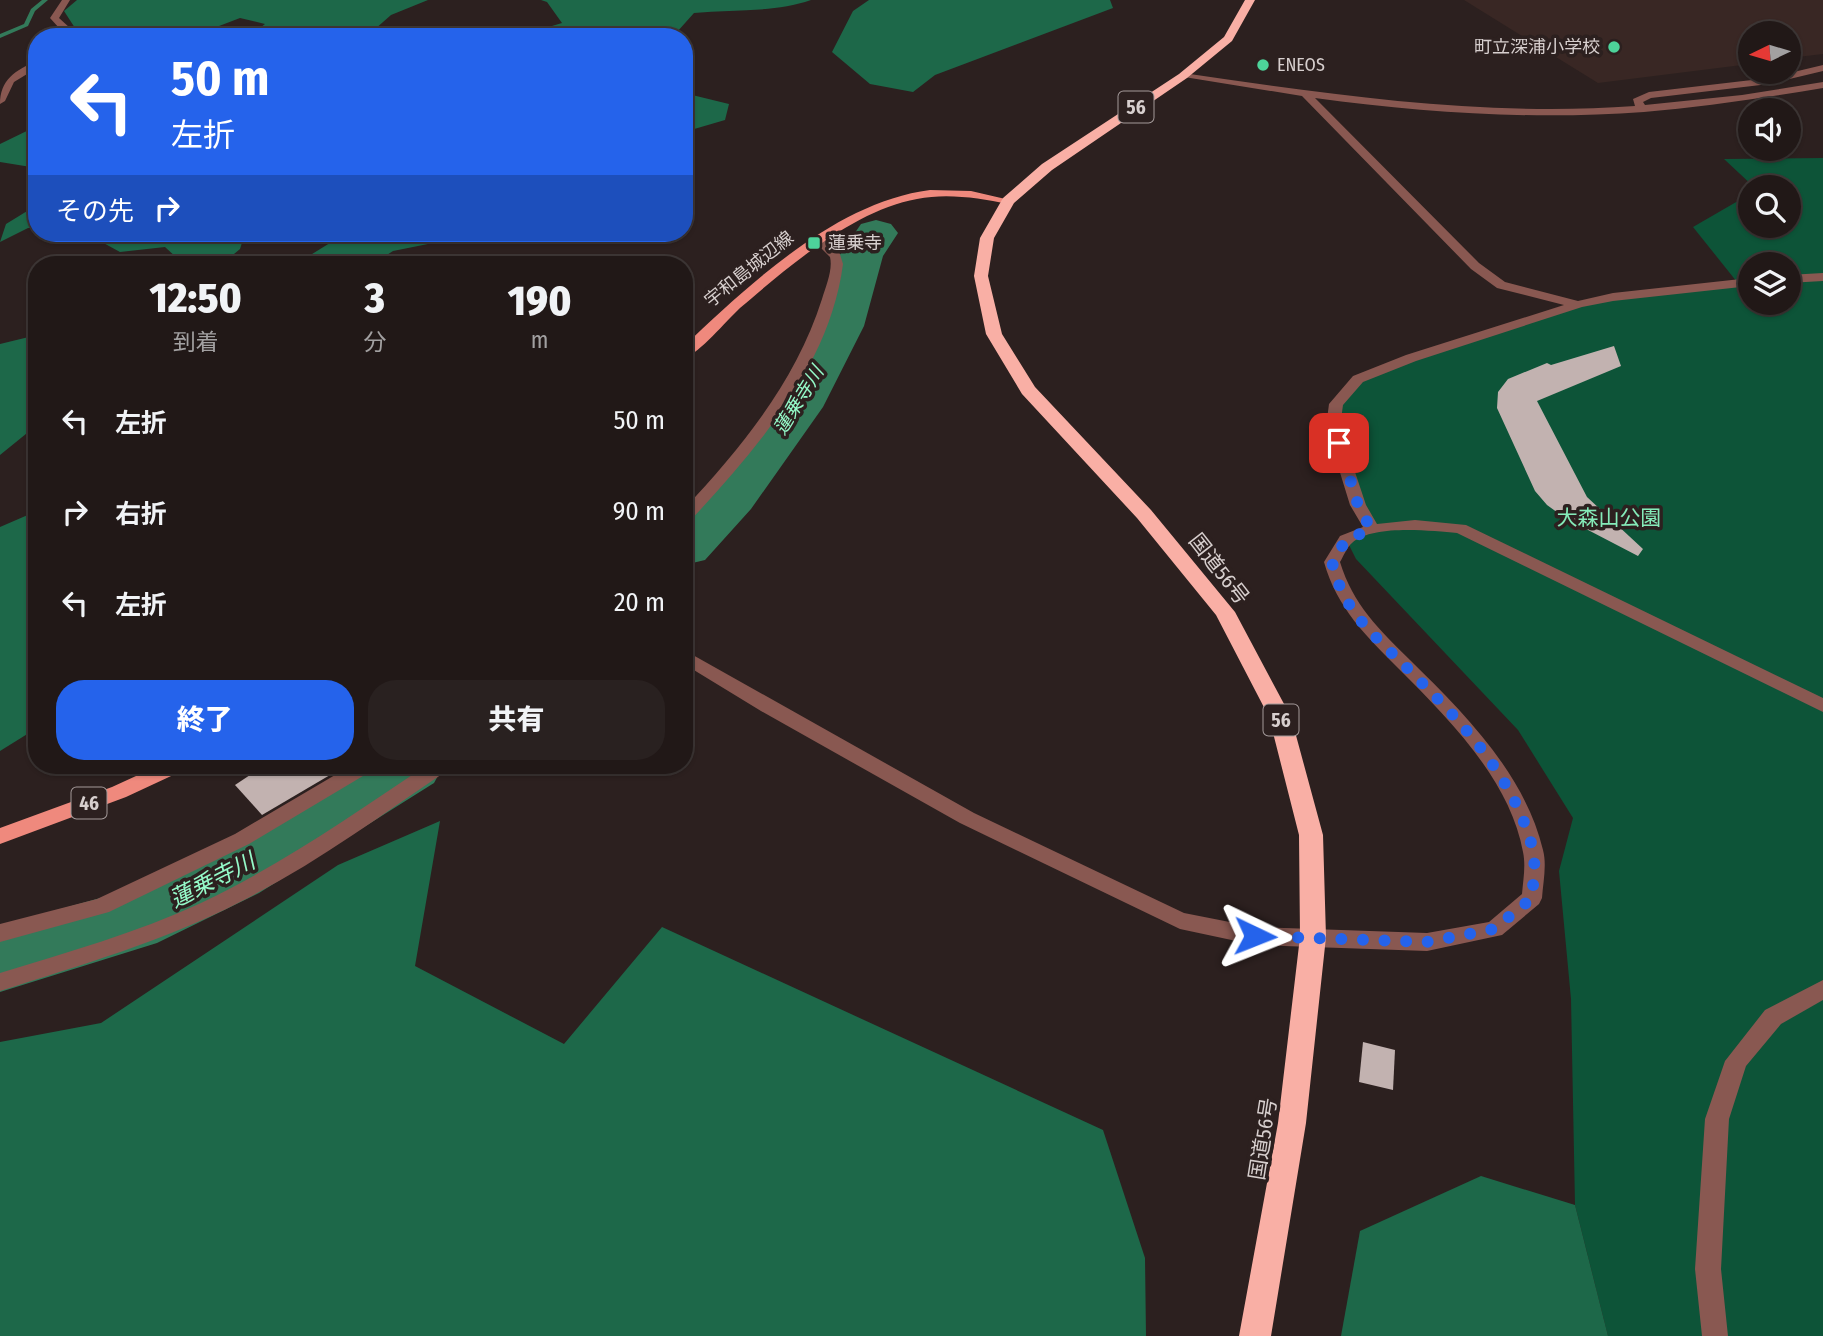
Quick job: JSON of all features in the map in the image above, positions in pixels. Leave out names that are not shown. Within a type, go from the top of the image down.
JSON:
[{"type":"highway","name":"国道56号","points":[[1251,0],[1227,39],[1183,76],[1047,167],[1007,201],[987,238],[981,276],[994,334],[1028,390],[1144,514],[1225,612],[1280,717],[1311,835],[1313,937],[1292,1123],[1255,1336]]},
{"type":"main road","name":"宇和島城辺線","points":[[693,345],[729,310],[820,240],[866,215],[908,197],[957,194],[1007,201]]},
{"type":"main road","name":"46","points":[[0,836],[119,792],[158,774]]},
{"type":"street","points":[[65,28],[54,18],[66,0]]},
{"type":"street","points":[[1643,109],[1637,101],[1649,95],[1769,81],[1823,68]]},
{"type":"street","points":[[0,101],[10,80],[28,69]]},
{"type":"street","points":[[1183,76],[1417,107],[1493,112],[1643,109],[1823,85]]},
{"type":"street","points":[[1304,93],[1475,266],[1501,285],[1579,304]]},
{"type":"street","points":[[693,510],[738,462],[782,399],[824,317],[837,262],[831,249],[820,240]]},
{"type":"street","points":[[1801,278],[1823,277]]},
{"type":"street","points":[[1371,529],[1358,505],[1333,427],[1336,404],[1357,379],[1411,358],[1579,304],[1613,297],[1738,283]]},
{"type":"street","points":[[693,662],[767,707],[967,818],[1180,921],[1255,936],[1427,942],[1494,929],[1532,898],[1533,852],[1508,787],[1455,716],[1358,619],[1338,587],[1332,562],[1346,540],[1371,529],[1415,524],[1460,528],[1495,542],[1823,706]]},
{"type":"street","points":[[0,933],[102,906],[242,839],[351,774]]},
{"type":"street","points":[[0,982],[130,941],[235,896],[339,833],[428,774]]},
{"type":"street","points":[[1715,1336],[1708,1269],[1717,1119],[1736,1060],[1773,1017],[1823,989]]},
{"type":"shaded area","points":[[1464,0],[1823,0],[1823,54],[1801,57],[1801,21],[1738,21],[1738,66],[1598,83]]},
{"type":"green space","points":[[77,0],[428,0],[391,15],[376,28],[260,28],[265,24],[240,18],[214,28],[75,28],[64,11]]},
{"type":"green space","points":[[541,0],[811,0],[768,9],[694,13],[681,28],[545,28],[562,23],[547,2]]},
{"type":"green space","points":[[869,0],[1110,0],[1113,8],[935,75],[913,92],[870,84],[832,52],[853,11]]},
{"type":"green space","points":[[693,95],[729,104],[725,120],[693,129]]},
{"type":"green space","points":[[28,130],[28,167],[0,162],[0,144]]},
{"type":"green space","name":"大森山公園","points":[[1801,158],[1823,158],[1823,1336],[1608,1336],[1575,1205],[1571,999],[1559,871],[1573,818],[1518,730],[1356,559],[1346,539],[1371,529],[1344,459],[1336,404],[1358,379],[1579,304],[1737,282],[1693,227],[1738,201],[1738,238],[1801,238],[1801,175],[1741,175],[1724,159],[1801,161]]},
{"type":"green space","points":[[28,211],[28,228],[0,242],[6,224]]},
{"type":"green space","points":[[102,242],[242,242],[240,249],[232,256],[175,256],[165,247],[120,252]]},
{"type":"green space","points":[[331,242],[438,242],[393,251],[385,256],[309,256]]},
{"type":"green space","points":[[28,337],[28,432],[0,455],[0,344]]},
{"type":"green space","points":[[28,515],[28,734],[0,751],[0,527]]},
{"type":"green space","points":[[440,821],[415,966],[564,1044],[662,927],[1103,1130],[1145,1258],[1146,1336],[0,1336],[0,1042],[101,1023],[338,865]]},
{"type":"green space","points":[[1481,1176],[1575,1205],[1608,1336],[1341,1336],[1360,1231]]},
{"type":"building","points":[[1614,346],[1621,366],[1537,401],[1587,497],[1643,549],[1638,556],[1565,518],[1547,505],[1535,491],[1497,408],[1498,392],[1508,379],[1547,363],[1551,365]]},
{"type":"building","points":[[252,774],[332,774],[262,815],[235,785]]},
{"type":"building","points":[[1363,1042],[1395,1050],[1393,1090],[1359,1082]]},
{"type":"waterway","points":[[0,36],[26,25],[33,10],[45,0]]},
{"type":"waterway","name":"蓮乗寺川","points":[[693,537],[731,497],[797,407],[840,326],[861,256],[876,233]]},
{"type":"waterway","name":"蓮乗寺川","points":[[0,959],[130,921],[233,872],[394,774]]},
{"type":"place","name":"町立深浦小学校","points":[[1614,47]]},
{"type":"place","name":"ENEOS","points":[[1263,65]]},
{"type":"place","name":"蓮乗寺","points":[[814,243]]},
{"type":"route","points":[[1255,936],[1427,942],[1494,929],[1532,898],[1533,852],[1508,787],[1455,716],[1358,619],[1338,587],[1332,562],[1346,540],[1371,529],[1358,505],[1339,443]]}]
